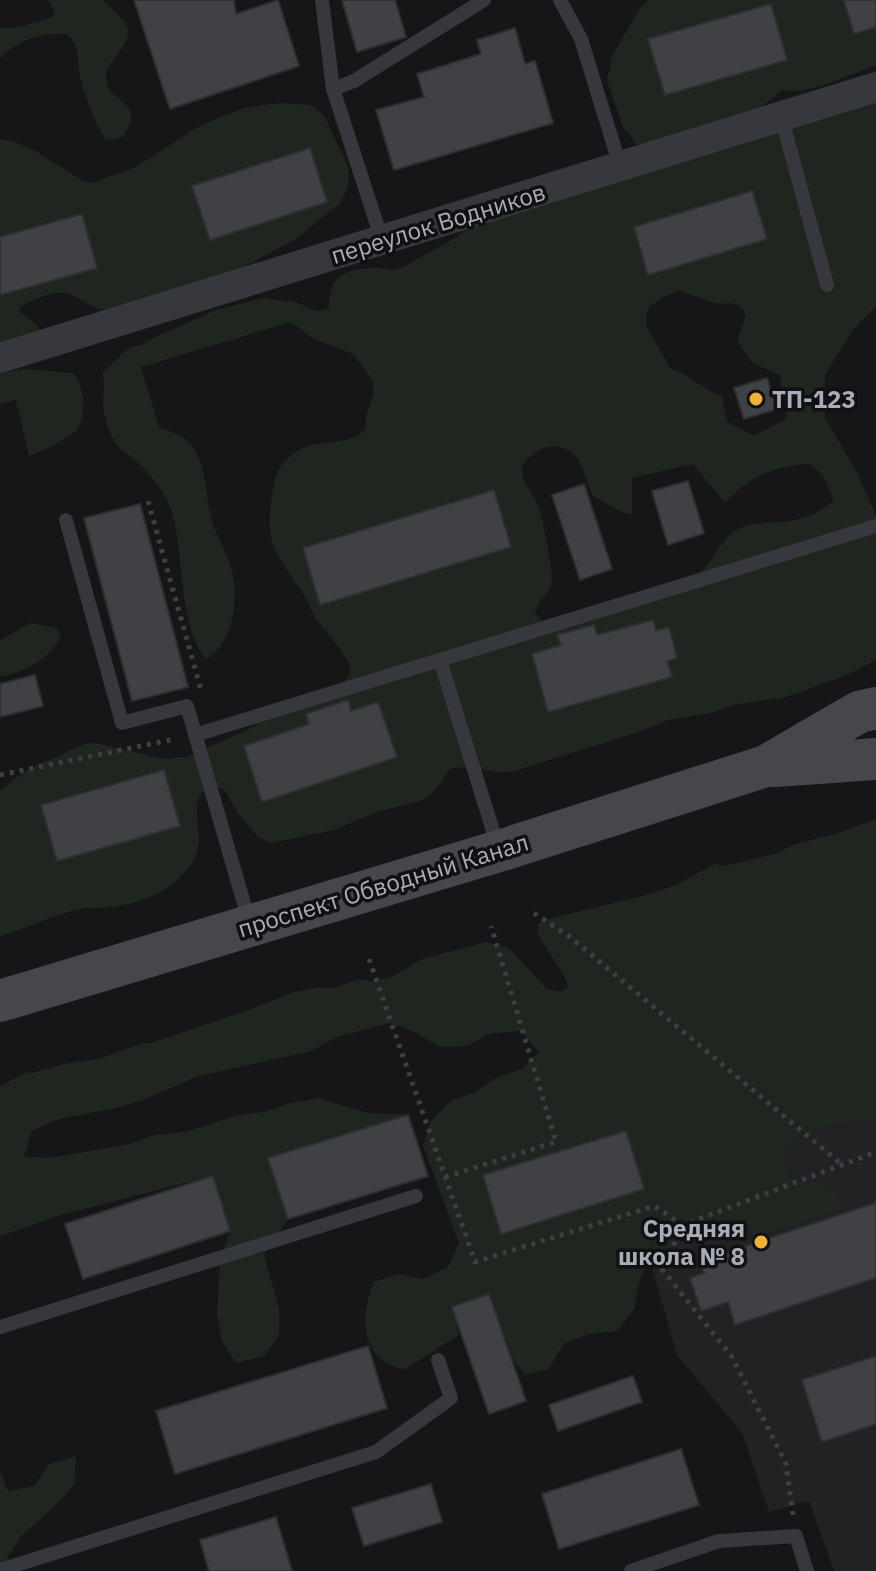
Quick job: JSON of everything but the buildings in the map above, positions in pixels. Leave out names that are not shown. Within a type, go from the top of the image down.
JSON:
[{"type":"main road","name":"проспект Обводный Канал","points":[[0,1001],[499,851],[766,766],[859,712],[876,708]]},
{"type":"main road","name":"проспект Обводный Канал","points":[[766,766],[876,759]]},
{"type":"street","name":"переулок Водников","points":[[0,358],[876,87]]},
{"type":"lane","points":[[322,0],[333,89],[382,240]]},
{"type":"lane","points":[[333,89],[354,81],[484,0]]},
{"type":"lane","points":[[560,0],[581,39],[620,166]]},
{"type":"lane","points":[[781,116],[827,285]]},
{"type":"lane","points":[[66,520],[122,723],[187,706],[250,926]]},
{"type":"lane","points":[[195,735],[876,526]]},
{"type":"lane","points":[[440,660],[499,851]]},
{"type":"lane","points":[[0,1327],[416,1196]]},
{"type":"lane","points":[[0,1570],[376,1452],[451,1398],[438,1360]]},
{"type":"lane","points":[[631,1571],[719,1541],[796,1536],[807,1571]]},
{"type":"path","points":[[148,501],[204,701],[187,706]]},
{"type":"path","points":[[0,775],[195,735]]},
{"type":"path","points":[[534,913],[570,937],[840,1164]]},
{"type":"path","points":[[445,1177],[556,1142],[491,926]]},
{"type":"path","points":[[369,959],[475,1262],[654,1206],[683,1225]]},
{"type":"path","points":[[796,1536],[786,1464],[732,1357],[662,1269],[683,1225],[876,1152]]},
{"type":"shaded area","points":[[48,0],[103,0],[125,23],[127,37],[110,65],[106,79],[112,93],[131,112],[127,130],[121,137],[106,140],[83,87],[75,44],[66,34],[30,38],[0,58],[0,28],[19,27],[53,17],[55,11]]},
{"type":"shaded area","points":[[648,0],[876,0],[876,66],[817,87],[782,90],[759,109],[644,146],[635,143],[623,127],[607,81],[612,56],[640,8]]},
{"type":"shaded area","points":[[876,92],[876,306],[853,330],[825,375],[825,418],[858,474],[876,516],[876,660],[847,675],[783,698],[737,704],[710,713],[668,720],[511,772],[450,769],[435,791],[423,800],[377,812],[334,830],[271,843],[258,837],[239,815],[224,789],[208,786],[197,803],[199,838],[194,859],[170,886],[136,902],[76,910],[0,936],[0,791],[13,780],[39,764],[89,743],[164,759],[186,757],[271,716],[326,697],[347,679],[351,668],[280,559],[272,541],[270,522],[275,480],[288,458],[308,446],[348,439],[366,429],[366,416],[374,393],[372,379],[353,354],[312,338],[291,322],[141,367],[159,427],[185,439],[197,455],[211,517],[233,576],[235,599],[231,623],[222,644],[206,659],[191,629],[170,508],[153,479],[113,439],[104,413],[102,373],[130,347],[142,345],[213,311],[263,298],[296,302],[316,311],[329,309],[332,288],[340,276],[355,270],[401,268],[450,241],[480,219]],"holes":[[[678,291],[711,302],[735,304],[743,309],[746,315],[737,341],[752,363],[780,375],[787,418],[754,436],[727,422],[722,396],[670,368],[646,325],[646,316],[649,307]],[[555,446],[577,458],[593,496],[624,513],[632,514],[632,478],[693,464],[725,503],[743,486],[763,474],[810,464],[823,476],[834,500],[802,518],[742,527],[727,538],[700,574],[658,599],[620,610],[542,621],[535,613],[551,585],[551,566],[540,511],[525,483],[522,466],[536,452]]]},
{"type":"shaded area","points":[[279,103],[310,105],[324,115],[349,169],[348,186],[340,203],[296,239],[234,272],[104,310],[69,294],[57,293],[37,298],[20,307],[19,311],[42,333],[0,348],[0,139],[34,150],[83,181],[92,183],[136,167],[214,120],[244,108]]},
{"type":"shaded area","points":[[24,369],[73,373],[83,401],[77,430],[55,445],[29,456],[16,400],[0,404],[0,373]]},
{"type":"shaded area","points":[[31,623],[56,628],[61,635],[44,658],[0,677],[0,640]]},
{"type":"shaded area","points":[[876,819],[876,1119],[807,1130],[783,1153],[789,1178],[815,1183],[838,1194],[840,1210],[758,1236],[695,1233],[649,1257],[639,1283],[634,1309],[617,1331],[589,1334],[563,1344],[549,1369],[525,1375],[514,1361],[489,1294],[452,1307],[459,1335],[404,1370],[383,1361],[374,1351],[365,1322],[373,1282],[398,1274],[424,1279],[448,1267],[459,1243],[423,1146],[431,1120],[451,1101],[475,1092],[498,1077],[522,1069],[539,1052],[520,1031],[490,1034],[467,1046],[439,1047],[415,1032],[390,1023],[337,1037],[311,1051],[199,1076],[143,1100],[59,1119],[32,1131],[24,1157],[50,1158],[129,1144],[154,1135],[185,1132],[238,1115],[264,1112],[319,1098],[367,1113],[408,1115],[269,1158],[288,1219],[264,1255],[279,1307],[279,1335],[264,1356],[236,1363],[222,1341],[217,1315],[220,1260],[230,1231],[212,1176],[61,1215],[0,1236],[0,1086],[27,1072],[101,1058],[249,1010],[291,993],[318,987],[333,988],[357,980],[392,977],[422,959],[486,942],[509,948],[547,989],[561,992],[568,987],[566,979],[537,933],[538,924],[544,920],[642,896],[676,885],[714,864],[725,866],[778,853],[792,845]]},
{"type":"shaded area","name":"Средняя школа № 8","points":[[876,921],[876,1571],[834,1571],[809,1501],[769,1512],[742,1433],[677,1355],[649,1257]]},
{"type":"shaded area","points":[[76,1456],[75,1483],[21,1536],[7,1558],[18,1571],[0,1571],[0,1471],[8,1491],[34,1486],[49,1464]]},
{"type":"place","name":"ТП-123","points":[[756,399]]},
{"type":"place","name":"Средняя школа № 8","points":[[761,1242]]}]
